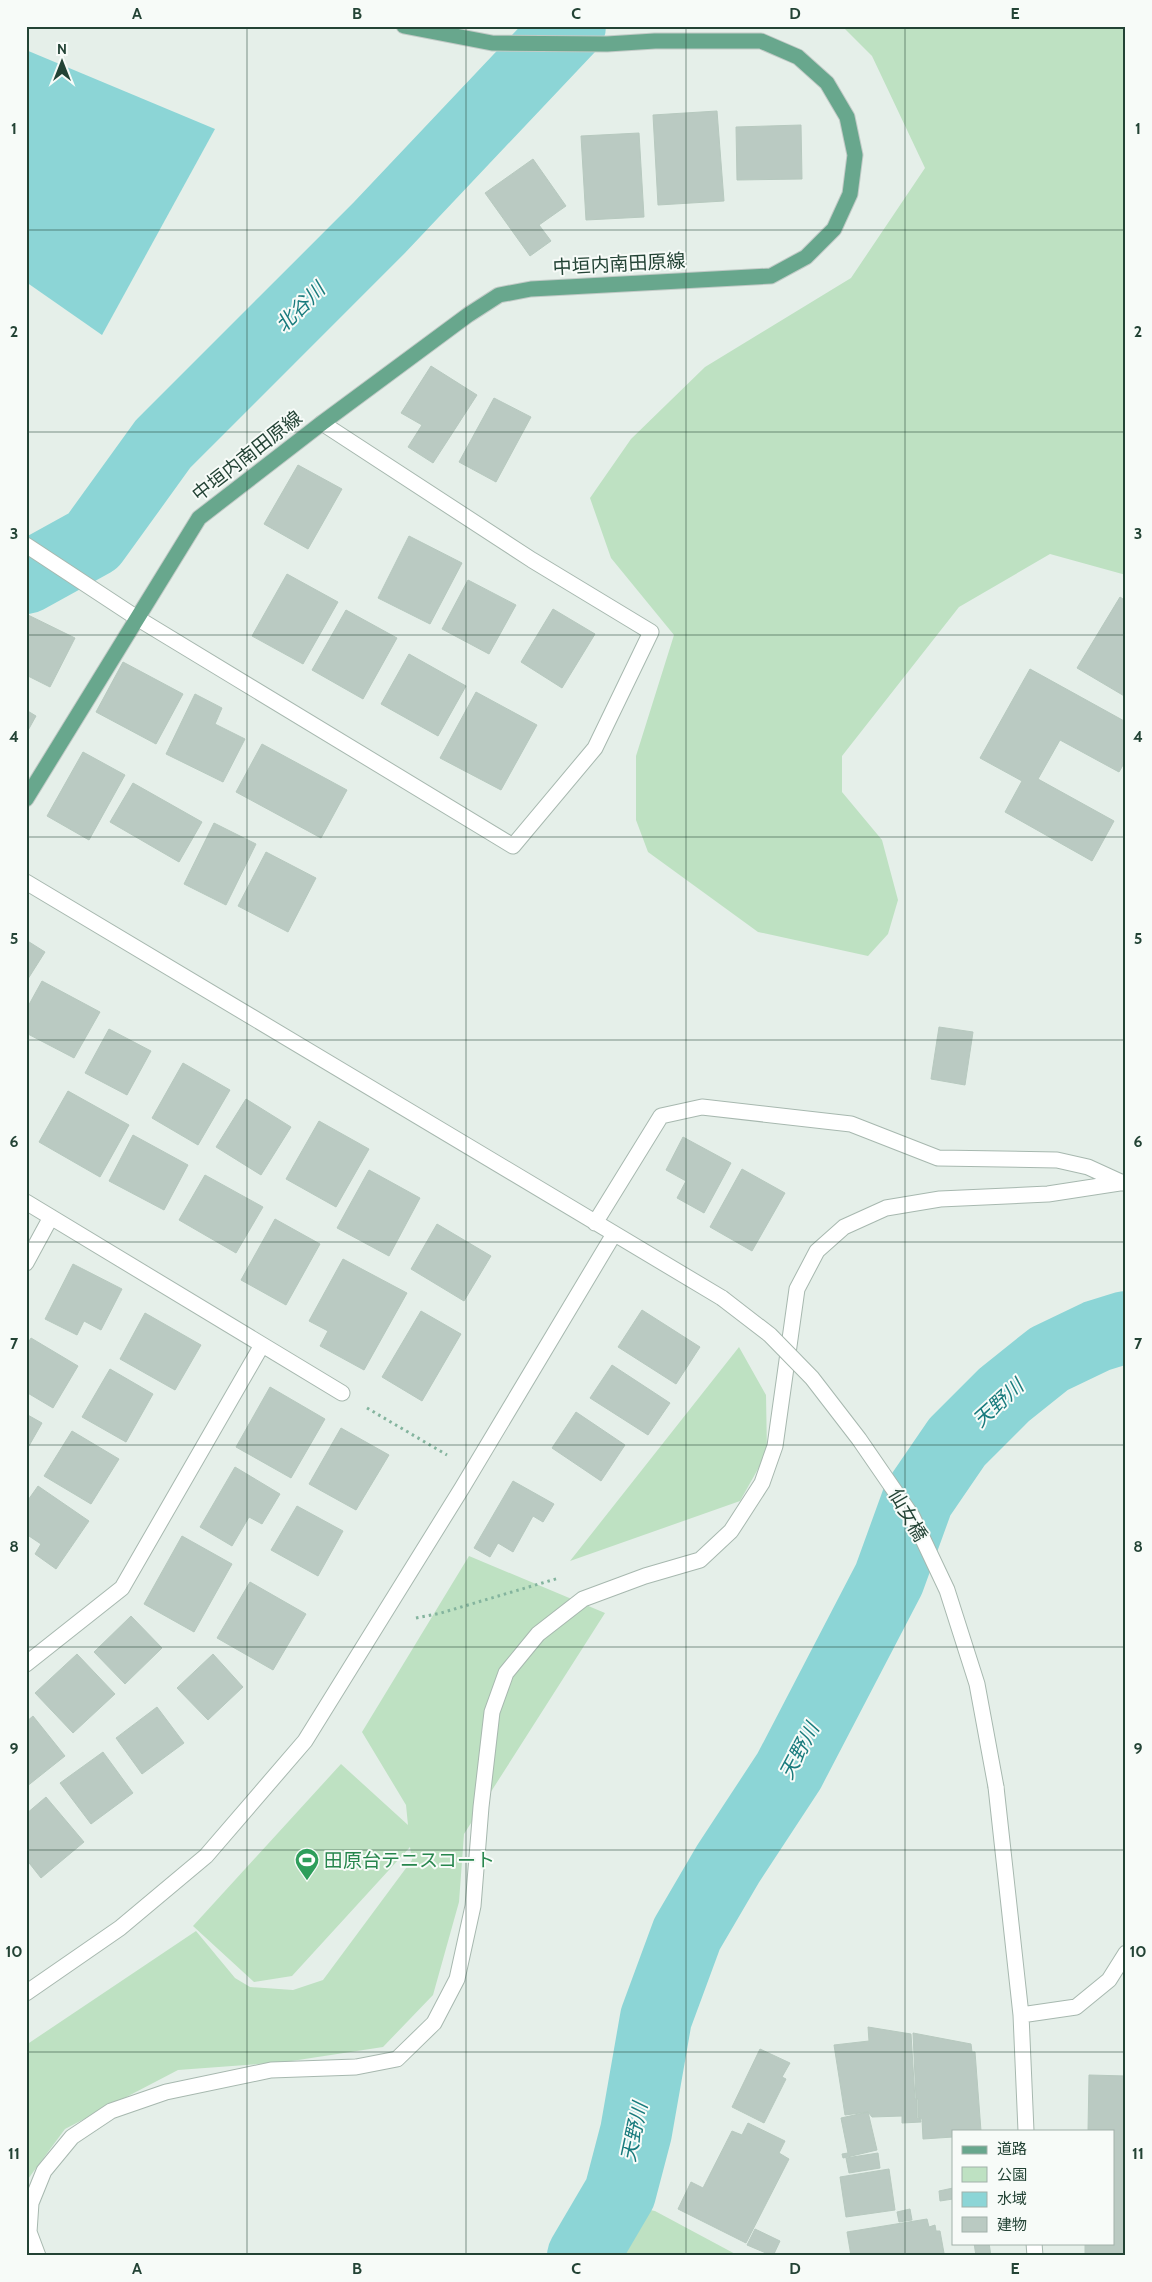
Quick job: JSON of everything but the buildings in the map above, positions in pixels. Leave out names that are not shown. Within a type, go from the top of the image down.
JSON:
[{"type":"main road","name":"中垣内南田原線","points":[[26,798],[199,518],[322,422],[468,315],[499,295],[531,289],[771,276],[806,257],[834,229],[850,194],[855,155],[847,117],[827,83],[798,58],[762,42],[492,43],[404,26]]},
{"type":"street","points":[[26,545],[137,618],[513,846],[595,748],[651,632],[532,560],[322,422]]},
{"type":"street","name":"仙女橋","points":[[26,882],[722,1298],[770,1335],[812,1378],[859,1439],[912,1516],[947,1590],[977,1684],[996,1787],[1021,2015],[1026,2130]]},
{"type":"street","points":[[595,1223],[661,1116],[702,1107],[851,1124],[938,1158],[1057,1160],[1088,1167],[1125,1183]]},
{"type":"street","points":[[38,2256],[29,2232],[31,2203],[44,2171],[72,2137],[111,2111],[166,2092],[271,2070],[356,2068],[397,2060],[434,2023],[457,1979],[471,1915],[492,1712],[506,1673],[538,1634],[583,1599],[645,1576],[700,1560],[731,1531],[762,1483],[775,1446],[797,1289],[816,1251],[844,1227],[886,1208],[940,1199],[1048,1194],[1125,1183]]},
{"type":"street","points":[[26,1202],[342,1393]]},
{"type":"street","points":[[26,1263],[51,1217]]},
{"type":"street","points":[[26,1993],[120,1928],[206,1856],[306,1741],[466,1482],[614,1234]]},
{"type":"street","points":[[26,1664],[122,1588],[262,1345]]},
{"type":"street","points":[[1021,2015],[1076,2007],[1109,1980],[1126,1953]]},
{"type":"path","points":[[342,1393],[419,1438]]},
{"type":"path","points":[[415,1618],[441,1613]]},
{"type":"green space","points":[[842,26],[1126,26],[1126,575],[1050,554],[959,607],[842,756],[842,792],[882,840],[898,900],[888,934],[868,956],[758,932],[648,852],[636,820],[636,756],[674,635],[611,558],[590,498],[631,439],[705,367],[851,278],[925,168],[872,56]]},
{"type":"green space","points":[[739,1347],[766,1395],[767,1453],[740,1501],[570,1561]]},
{"type":"green space","points":[[469,1556],[605,1613],[464,1834],[459,1902],[433,1995],[383,2047],[285,2062],[178,2070],[65,2129],[28,2179],[29,2221],[26,2221],[26,2045],[196,1931],[235,1978],[250,1987],[293,1990],[323,1980],[412,1860],[410,1847],[292,1976],[254,1982],[193,1926],[341,1764],[408,1825],[406,1805],[362,1732]]},
{"type":"green space","points":[[603,2200],[655,2211],[739,2256],[560,2256]]},
{"type":"water","points":[[26,50],[215,129],[102,335],[26,282]]},
{"type":"waterway","name":"北谷川","points":[[26,578],[93,541],[163,444],[379,228],[570,26]]},
{"type":"waterway","name":"天野川","points":[[583,2256],[620,2193],[636,2132],[656,2018],[687,1934],[728,1864],[789,1771],[889,1579],[918,1499],[957,1442],[1004,1395],[1049,1359],[1097,1336],[1126,1327]]},
{"type":"place","name":"田原台テニスコート","points":[[307,1881]]}]
